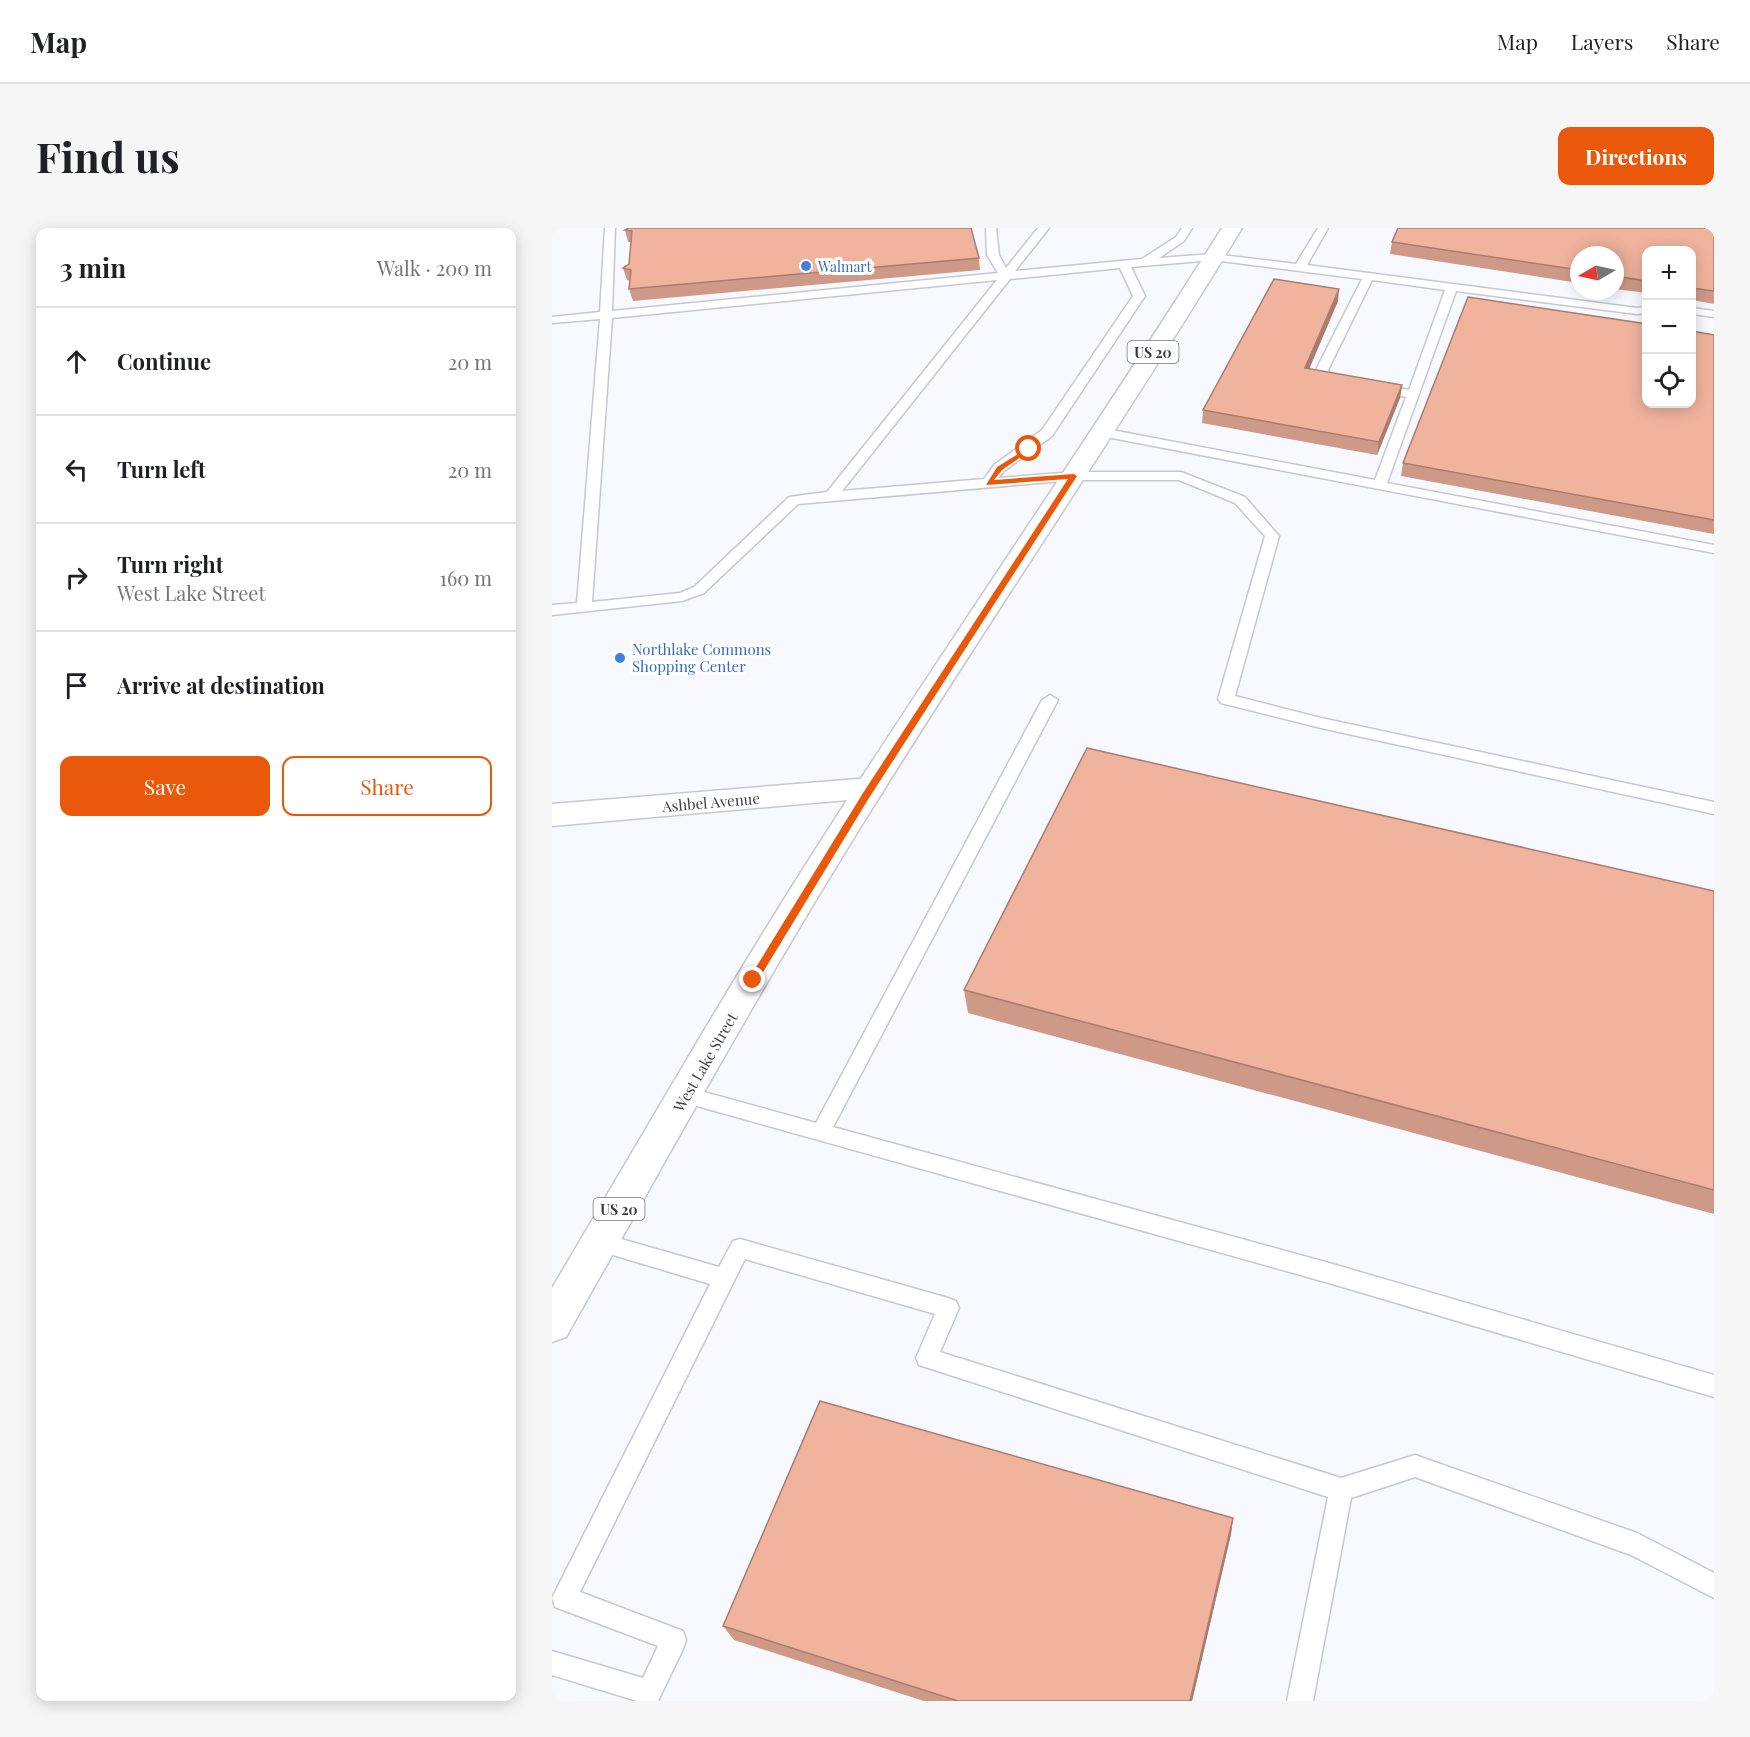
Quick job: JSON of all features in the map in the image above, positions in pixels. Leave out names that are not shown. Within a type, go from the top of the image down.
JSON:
[{"type":"main road","name":"West Lake Street","points":[[552,1324],[870,788],[1074,476],[1232,228]]},
{"type":"main road","name":"Ashbel Avenue","points":[[552,815],[870,788]]},
{"type":"lane","points":[[584,606],[606,315],[610,228]]},
{"type":"lane","points":[[991,228],[993,255],[1005,276]]},
{"type":"lane","points":[[831,496],[1044,228]]},
{"type":"lane","points":[[1145,262],[1180,239],[1187,228]]},
{"type":"lane","points":[[1300,267],[1323,228]]},
{"type":"lane","points":[[552,320],[1213,257],[1642,310]]},
{"type":"lane","points":[[988,483],[999,468],[1047,434],[1139,296],[1124,264]]},
{"type":"lane","points":[[1368,276],[1322,370],[1326,378],[1413,395]]},
{"type":"lane","points":[[1380,485],[1452,287]]},
{"type":"lane","points":[[1696,312],[1714,314]]},
{"type":"lane","points":[[1101,432],[1714,549]]},
{"type":"lane","points":[[552,609],[682,597],[699,590],[726,567],[794,500],[1074,476],[1181,476],[1240,500],[1272,536],[1226,699],[1321,723],[1714,808]]},
{"type":"lane","points":[[821,1132],[1050,700]]},
{"type":"lane","points":[[686,1095],[1318,1270],[1714,1386]]},
{"type":"lane","points":[[600,1242],[724,1278]]},
{"type":"lane","points":[[552,1663],[649,1692],[674,1640],[564,1598],[740,1248],[948,1308],[927,1358],[1341,1490],[1415,1466],[1637,1545],[1714,1586]]},
{"type":"lane","points":[[1300,1701],[1341,1490]]},
{"type":"building","name":"Walmart","points":[[629,228],[971,228],[979,258],[629,289],[631,270],[623,268],[629,264],[632,231],[625,230]]},
{"type":"building","points":[[1398,228],[1714,228],[1714,291],[1696,289],[1696,246],[1642,246],[1642,280],[1624,277],[1624,246],[1570,246],[1570,269],[1392,242]]},
{"type":"building","points":[[1274,279],[1339,289],[1305,368],[1402,385],[1379,442],[1203,410]]},
{"type":"building","points":[[1468,297],[1642,323],[1642,408],[1696,408],[1696,332],[1714,335],[1714,520],[1403,463]]},
{"type":"building","points":[[1087,748],[1714,891],[1714,1190],[964,990]]},
{"type":"building","points":[[820,1401],[1233,1518],[1190,1701],[958,1701],[723,1626]]},
{"type":"place","name":"Walmart","points":[[806,266]]},
{"type":"place","name":"Northlake Commons Shopping Center","points":[[620,658]]},
{"type":"route","points":[[753,980],[866,795],[1074,476],[988,483],[999,468],[1029,449]]}]
